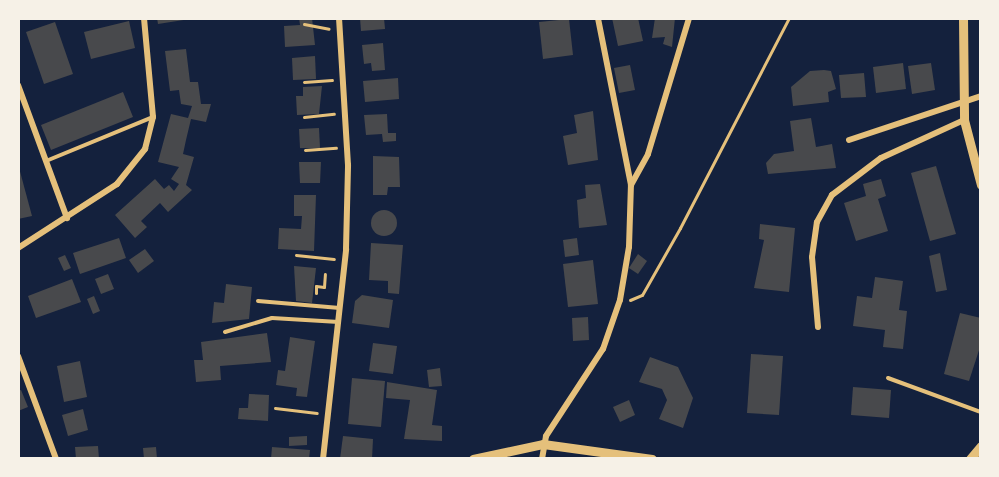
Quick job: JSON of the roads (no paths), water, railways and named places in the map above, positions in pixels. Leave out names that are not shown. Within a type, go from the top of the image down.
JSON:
[{"type":"street","points":[[18,248],[117,184],[145,149],[153,117],[144,18]]},
{"type":"street","points":[[323,459],[345,260],[347,148],[339,18]]},
{"type":"street","points":[[542,459],[543,444],[603,349],[620,300],[631,186],[598,18]]},
{"type":"street","points":[[631,186],[648,154],[689,18]]},
{"type":"street","points":[[963,18],[964,120],[981,185]]},
{"type":"street","points":[[18,85],[67,218]]},
{"type":"street","points":[[849,140],[962,99],[981,96]]},
{"type":"street","points":[[818,327],[812,256],[817,222],[832,195],[881,158],[964,120]]},
{"type":"street","points":[[18,356],[56,459]]},
{"type":"street","points":[[473,459],[543,444],[652,459]]},
{"type":"street","points":[[970,459],[981,446]]},
{"type":"lane","points":[[46,161],[153,117]]},
{"type":"lane","points":[[258,301],[340,308]]},
{"type":"lane","points":[[225,332],[272,318],[339,322]]},
{"type":"lane","points":[[888,378],[981,412]]}]
